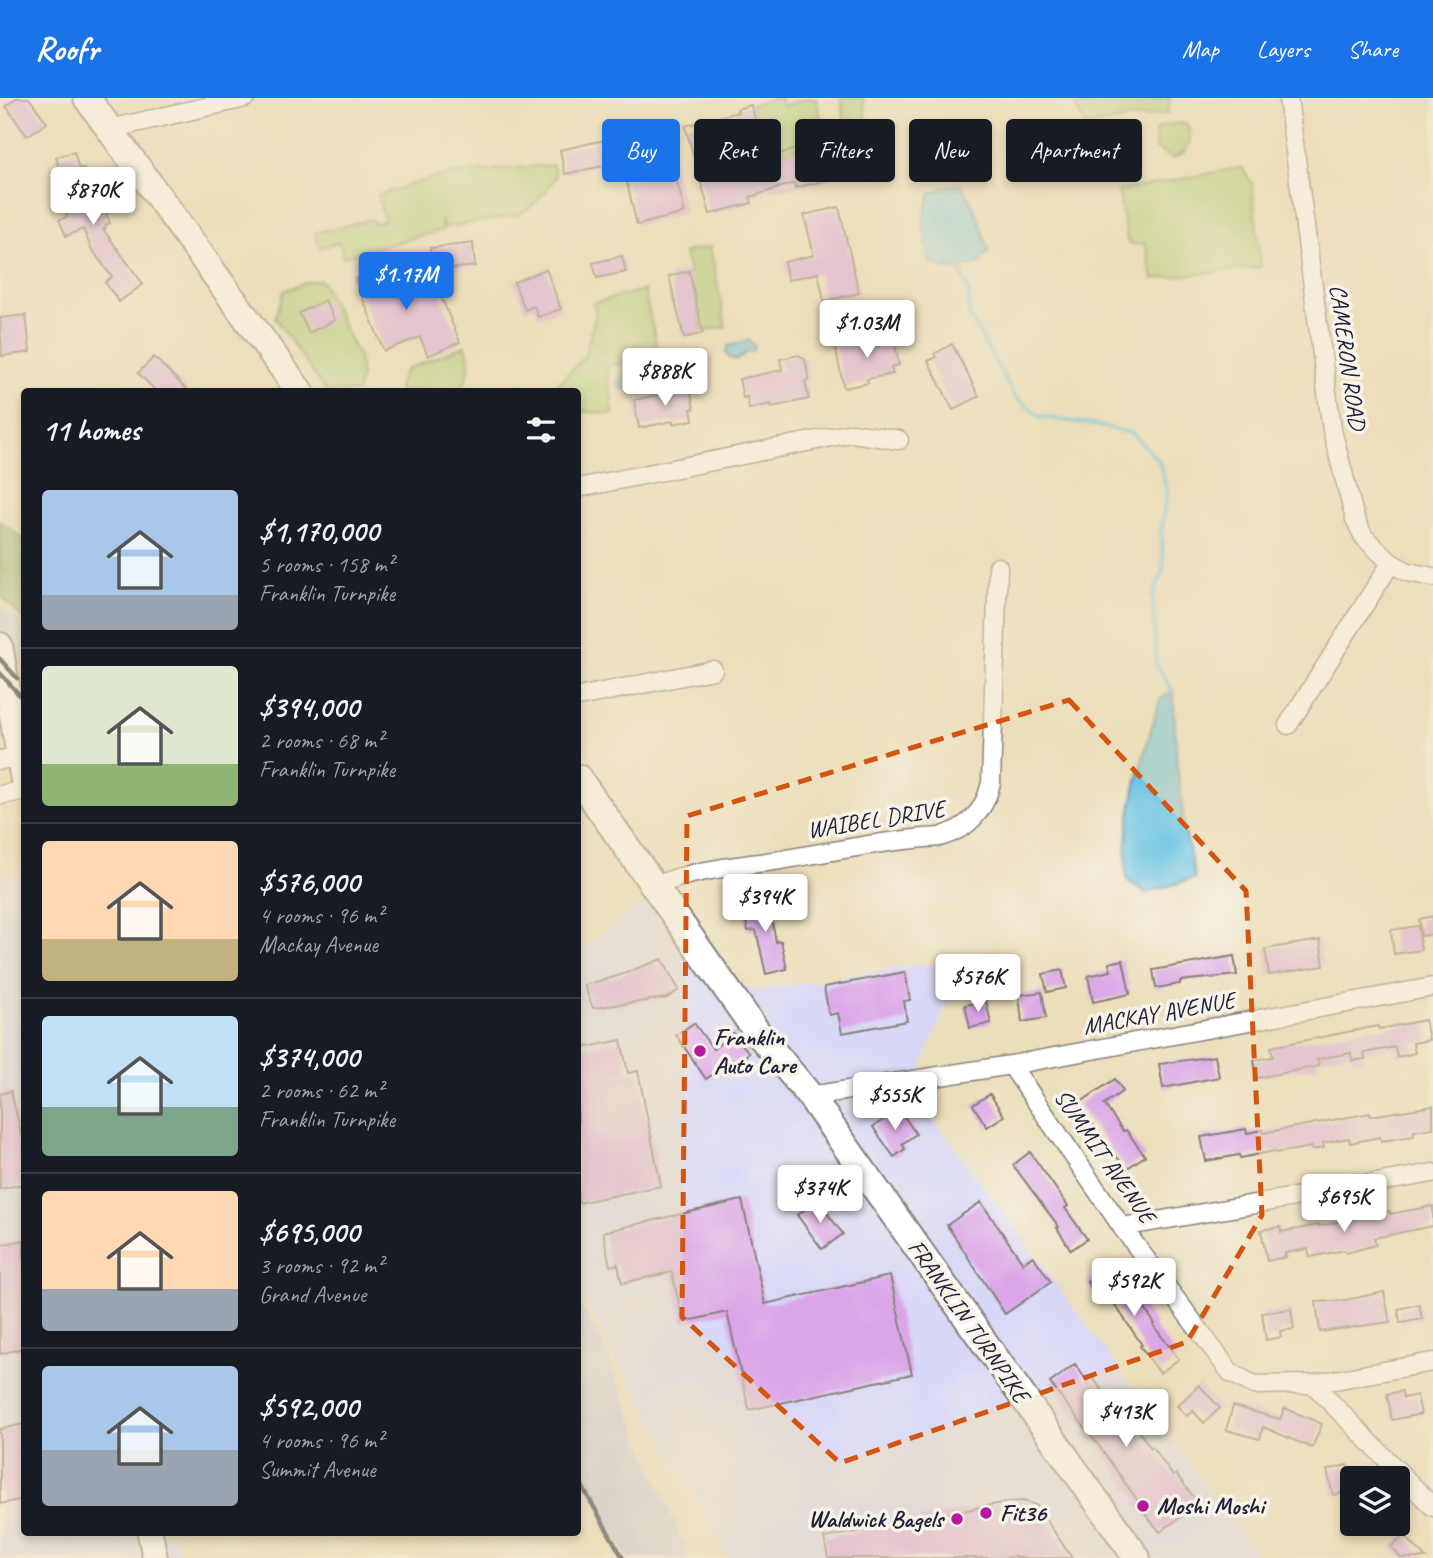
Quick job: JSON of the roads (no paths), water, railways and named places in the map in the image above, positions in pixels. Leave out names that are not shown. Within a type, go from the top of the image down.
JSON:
[{"type":"main road","points":[[87,98],[297,388]]},
{"type":"main road","name":"FRANKLIN TURNPIKE","points":[[581,782],[757,1032],[810,1097],[1137,1558]]},
{"type":"street","points":[[109,129],[245,98]]},
{"type":"street","name":"CAMERON ROAD","points":[[1288,98],[1323,369],[1341,469],[1355,519],[1364,537],[1391,563],[1408,572],[1433,577]]},
{"type":"street","points":[[581,487],[852,433],[899,440]]},
{"type":"street","points":[[1288,724],[1391,563]]},
{"type":"street","name":"WAIBEL DRIVE","points":[[655,886],[675,877],[711,870],[828,850],[940,837],[956,832],[970,823],[980,812],[991,783],[998,567]]},
{"type":"street","points":[[0,645],[10,758],[21,782]]},
{"type":"street","points":[[581,696],[713,670]]},
{"type":"street","points":[[0,795],[21,789]]},
{"type":"street","name":"MACKAY AVENUE","points":[[810,1097],[1011,1065],[1433,987]]},
{"type":"street","name":"SUMMIT AVENUE","points":[[1011,1065],[1122,1227],[1231,1373],[1254,1385],[1313,1384],[1433,1362]]},
{"type":"street","points":[[1122,1227],[1433,1173]]},
{"type":"street","points":[[1313,1384],[1433,1507]]},
{"type":"street","points":[[151,1536],[155,1558]]},
{"type":"water","points":[[961,184],[977,214],[989,250],[979,264],[960,268],[942,267],[930,263],[924,228],[925,212],[930,194],[944,187]]},
{"type":"water","points":[[748,340],[755,346],[753,351],[737,360],[729,358],[726,352],[728,346]]},
{"type":"water","points":[[632,370],[639,371],[640,380],[631,383],[626,389],[620,389],[618,380]]},
{"type":"water","points":[[1173,691],[1177,765],[1185,831],[1195,878],[1146,893],[1127,880],[1126,857],[1131,811],[1160,699]]},
{"type":"waterway","points":[[960,269],[969,291],[969,315],[1015,397],[1041,417],[1132,433],[1159,461],[1167,490],[1161,535],[1164,567],[1153,597],[1156,664],[1173,691]]},
{"type":"railway","points":[[0,659],[17,678]]},
{"type":"railway","points":[[0,673],[21,697]]},
{"type":"railway","points":[[581,1484],[623,1558]]},
{"type":"place","name":"Franklin Auto Care","points":[[700,1051]]},
{"type":"place","name":"Moshi Moshi","points":[[1143,1506]]},
{"type":"place","name":"Fit36","points":[[986,1513]]},
{"type":"place","name":"Waldwick Bagels","points":[[957,1519]]}]
